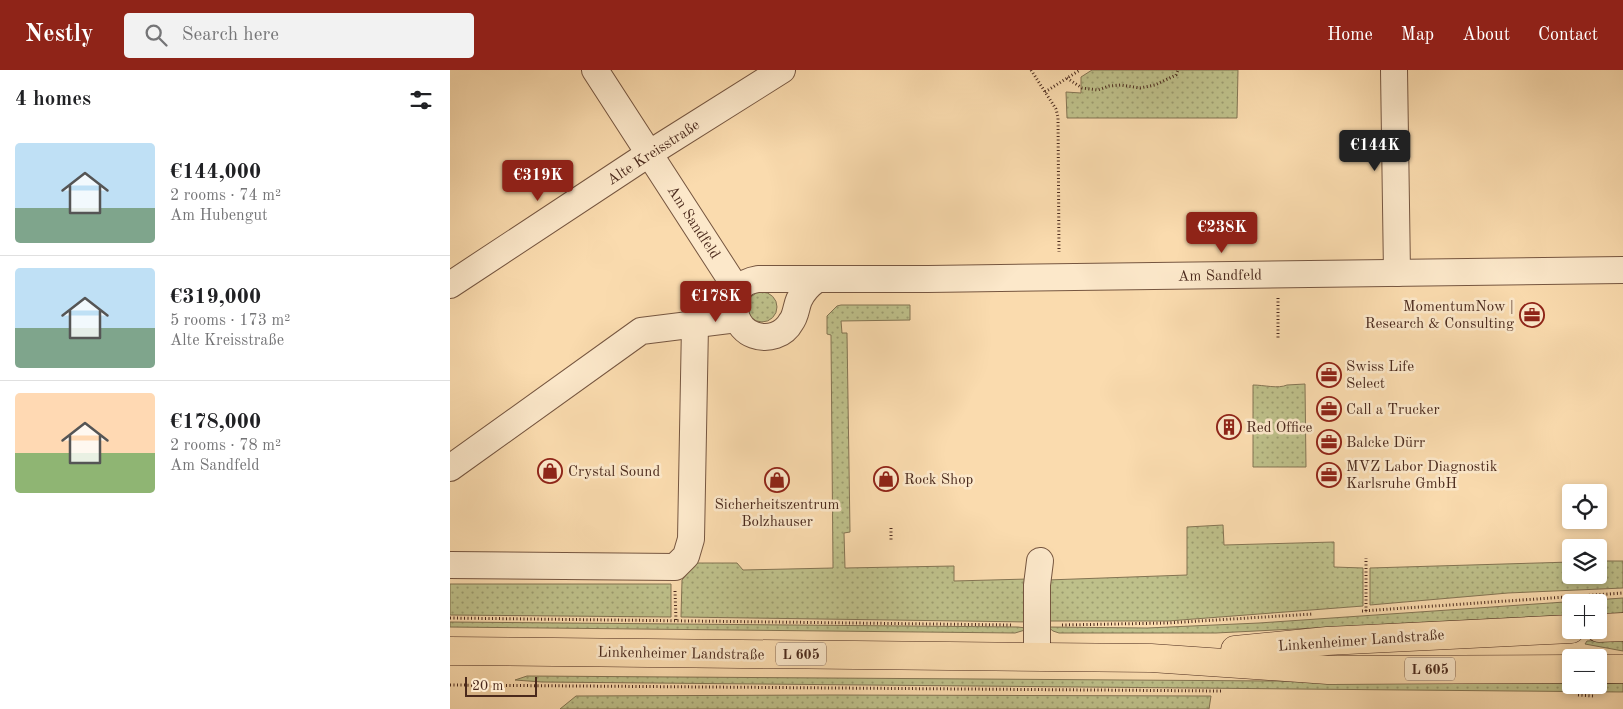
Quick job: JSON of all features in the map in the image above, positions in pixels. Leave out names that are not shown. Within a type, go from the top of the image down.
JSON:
[{"type":"main road","points":[[1607,628],[1623,627]]},
{"type":"main road","name":"Linkenheimer Landstraße","points":[[1151,658],[1327,641],[1562,629]]},
{"type":"main road","name":"Linkenheimer Landstraße","points":[[450,651],[1151,658],[1328,670],[1562,681]]},
{"type":"main road","points":[[1607,669],[1623,669]]},
{"type":"street","name":"Am Sandfeld","points":[[595,70],[738,291],[745,284],[758,278],[816,280],[1623,270]]},
{"type":"street","name":"Alte Kreisstraße","points":[[450,285],[650,153],[782,70]]},
{"type":"street","points":[[1394,70],[1397,273]]},
{"type":"street","points":[[738,291],[734,312],[736,319],[746,331],[754,335],[774,336],[783,332],[791,323],[803,293],[816,280]]},
{"type":"street","points":[[450,468],[642,331],[736,319]]},
{"type":"street","points":[[450,565],[675,567],[686,556],[691,539],[695,324]]},
{"type":"street","points":[[1037,657],[1037,585],[1040,561]]},
{"type":"path","points":[[1031,70],[1056,109],[1058,118],[1060,276]]},
{"type":"path","points":[[1045,92],[1080,70]]},
{"type":"path","points":[[1068,78],[1082,88],[1098,90],[1108,86],[1121,85],[1140,88],[1155,85],[1176,74],[1178,70]]},
{"type":"path","points":[[1277,274],[1278,340]]},
{"type":"path","points":[[891,528],[891,540]]},
{"type":"path","points":[[1366,558],[1366,611]]},
{"type":"path","points":[[450,685],[1229,691]]},
{"type":"green space","points":[[1092,70],[1238,70],[1237,118],[1067,118],[1066,92],[1081,93],[1081,77]]},
{"type":"green space","points":[[762,292],[773,296],[777,307],[773,318],[762,322],[751,318],[747,307],[751,296]]},
{"type":"green space","points":[[910,305],[910,320],[841,321],[842,333],[847,333],[850,532],[844,533],[845,568],[954,566],[954,581],[1028,579],[1029,622],[681,617],[682,580],[696,563],[737,563],[743,570],[833,568],[831,335],[827,334],[827,316],[837,306]]},
{"type":"green space","points":[[1305,384],[1306,467],[1253,467],[1253,385],[1275,387]]},
{"type":"green space","points":[[1223,525],[1224,545],[1334,542],[1334,567],[1363,568],[1363,606],[1168,621],[1047,621],[1047,580],[1187,575],[1187,527]]},
{"type":"green space","points":[[1607,561],[1623,561],[1623,588],[1508,593],[1370,605],[1370,568],[1562,562],[1562,584],[1607,584]]},
{"type":"green space","points":[[450,584],[671,584],[671,617],[450,615]]},
{"type":"green space","points":[[1623,598],[1623,613],[1607,614],[1607,599]]},
{"type":"green space","points":[[1562,602],[1562,615],[1216,633],[1059,633],[1048,627],[1147,628],[1259,623]]},
{"type":"green space","points":[[450,622],[1026,628],[1015,633],[450,627]]},
{"type":"green space","points":[[1623,639],[1623,651],[1585,644],[1587,641]]},
{"type":"green space","points":[[527,676],[1562,683],[1562,691],[542,682],[515,680]]},
{"type":"green space","points":[[1623,683],[1623,692],[1607,692],[1607,684]]},
{"type":"green space","points":[[576,696],[1211,696],[1209,709],[560,709]]},
{"type":"place","name":"MomentumNow | Research & Consulting","points":[[1532,315]]},
{"type":"place","name":"Swiss Life Select","points":[[1329,375]]},
{"type":"place","name":"Call a Trucker","points":[[1329,409]]},
{"type":"place","name":"Red Office","points":[[1229,427]]},
{"type":"place","name":"Balcke Dürr","points":[[1329,442]]},
{"type":"place","name":"Crystal Sound","points":[[550,471]]},
{"type":"place","name":"MVZ Labor Diagnostik Karlsruhe GmbH","points":[[1329,475]]},
{"type":"place","name":"Rock Shop","points":[[886,479]]},
{"type":"place","name":"Sicherheitszentrum Bolzhauser","points":[[777,480]]}]
